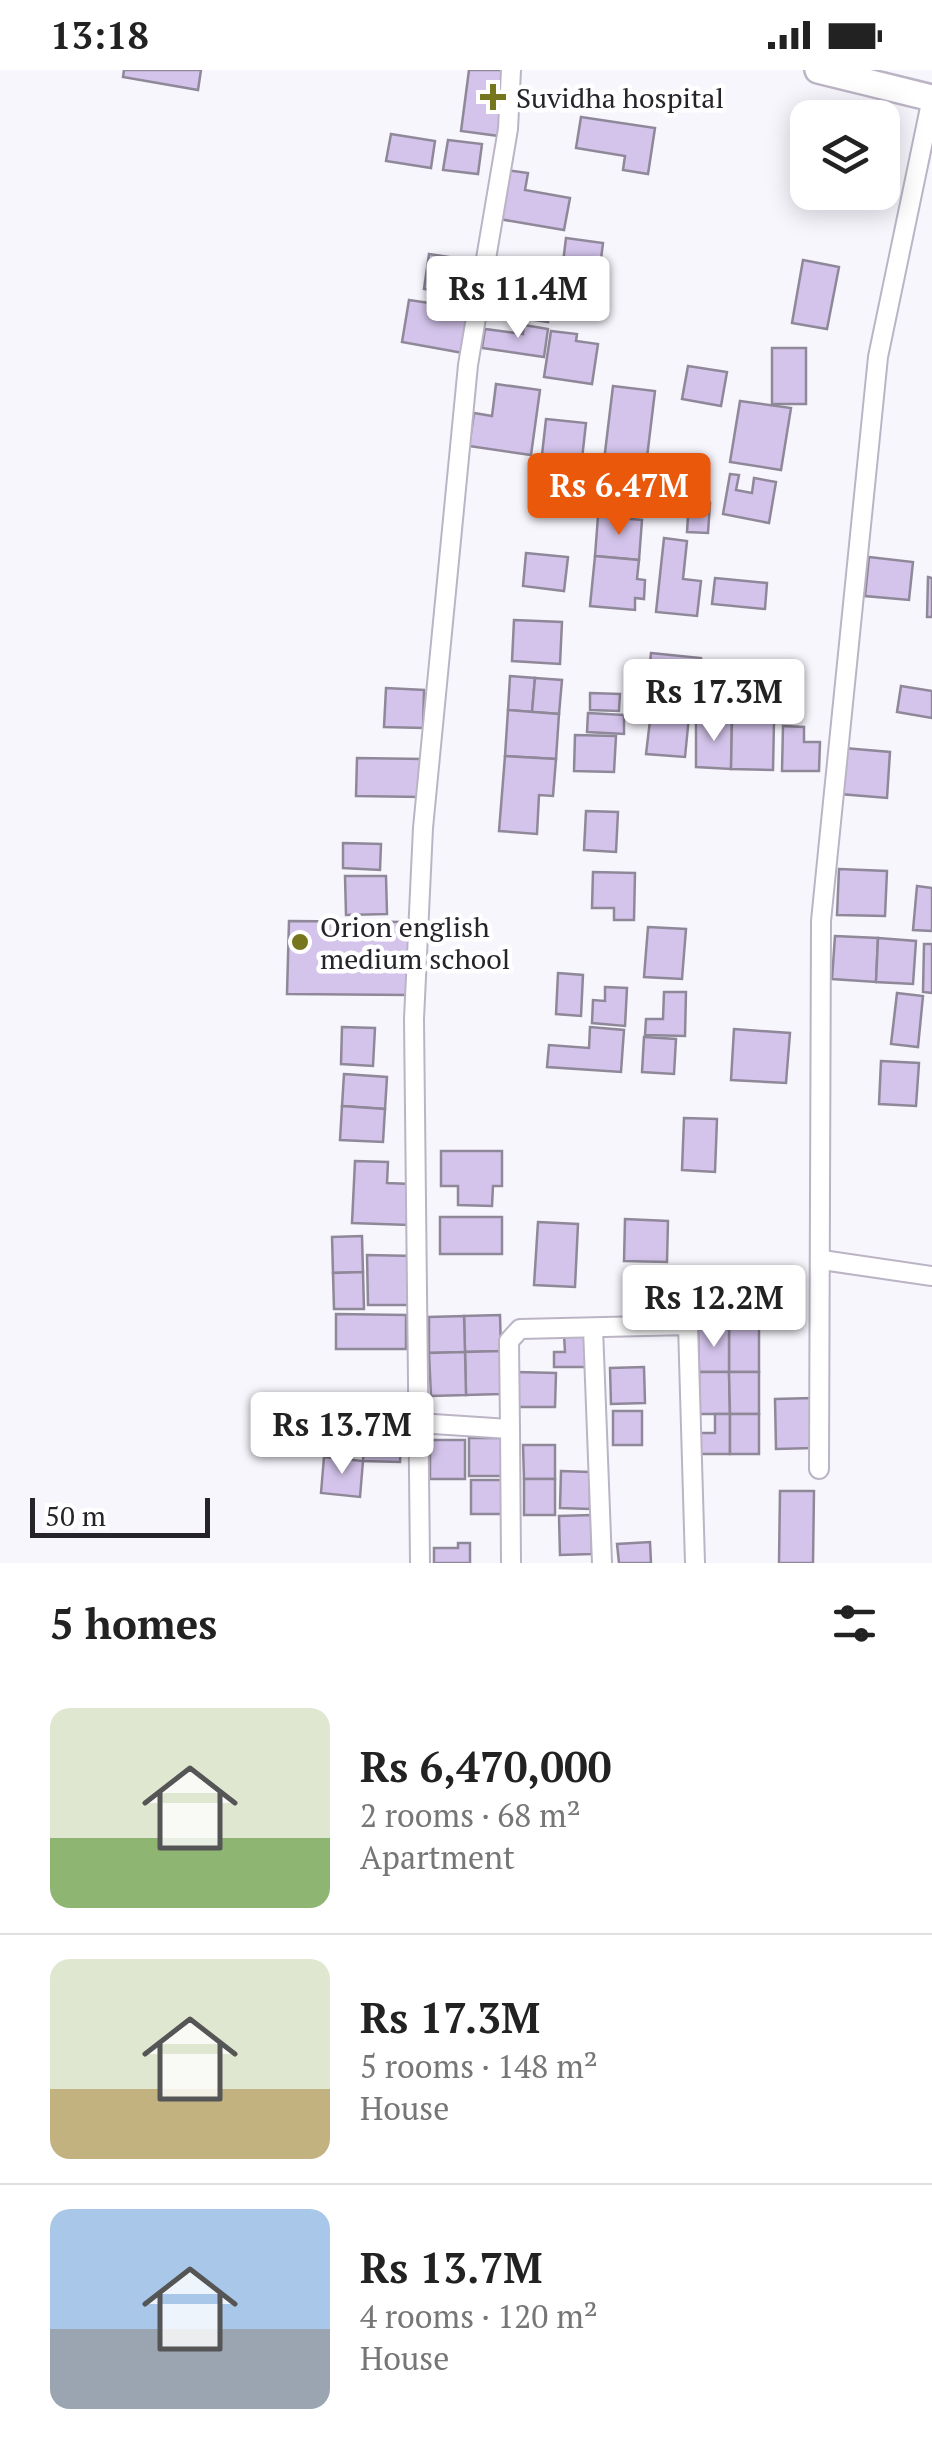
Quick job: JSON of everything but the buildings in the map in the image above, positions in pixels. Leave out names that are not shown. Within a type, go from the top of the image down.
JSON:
[{"type":"main road","points":[[818,70],[863,75],[932,98]]},
{"type":"street","points":[[420,1563],[414,1019],[422,828],[468,365],[508,129],[512,70]]},
{"type":"street","points":[[819,1469],[821,921],[878,357],[932,98]]},
{"type":"street","points":[[822,1260],[932,1276]]},
{"type":"street","points":[[511,1563],[508,1342],[512,1334],[530,1328],[688,1325],[695,1563]]},
{"type":"street","points":[[593,1328],[602,1563]]},
{"type":"street","points":[[418,1422],[510,1429]]},
{"type":"place","name":"Suvidha hospital","points":[[493,97]]},
{"type":"place","name":"Orion english medium school","points":[[300,942]]}]
